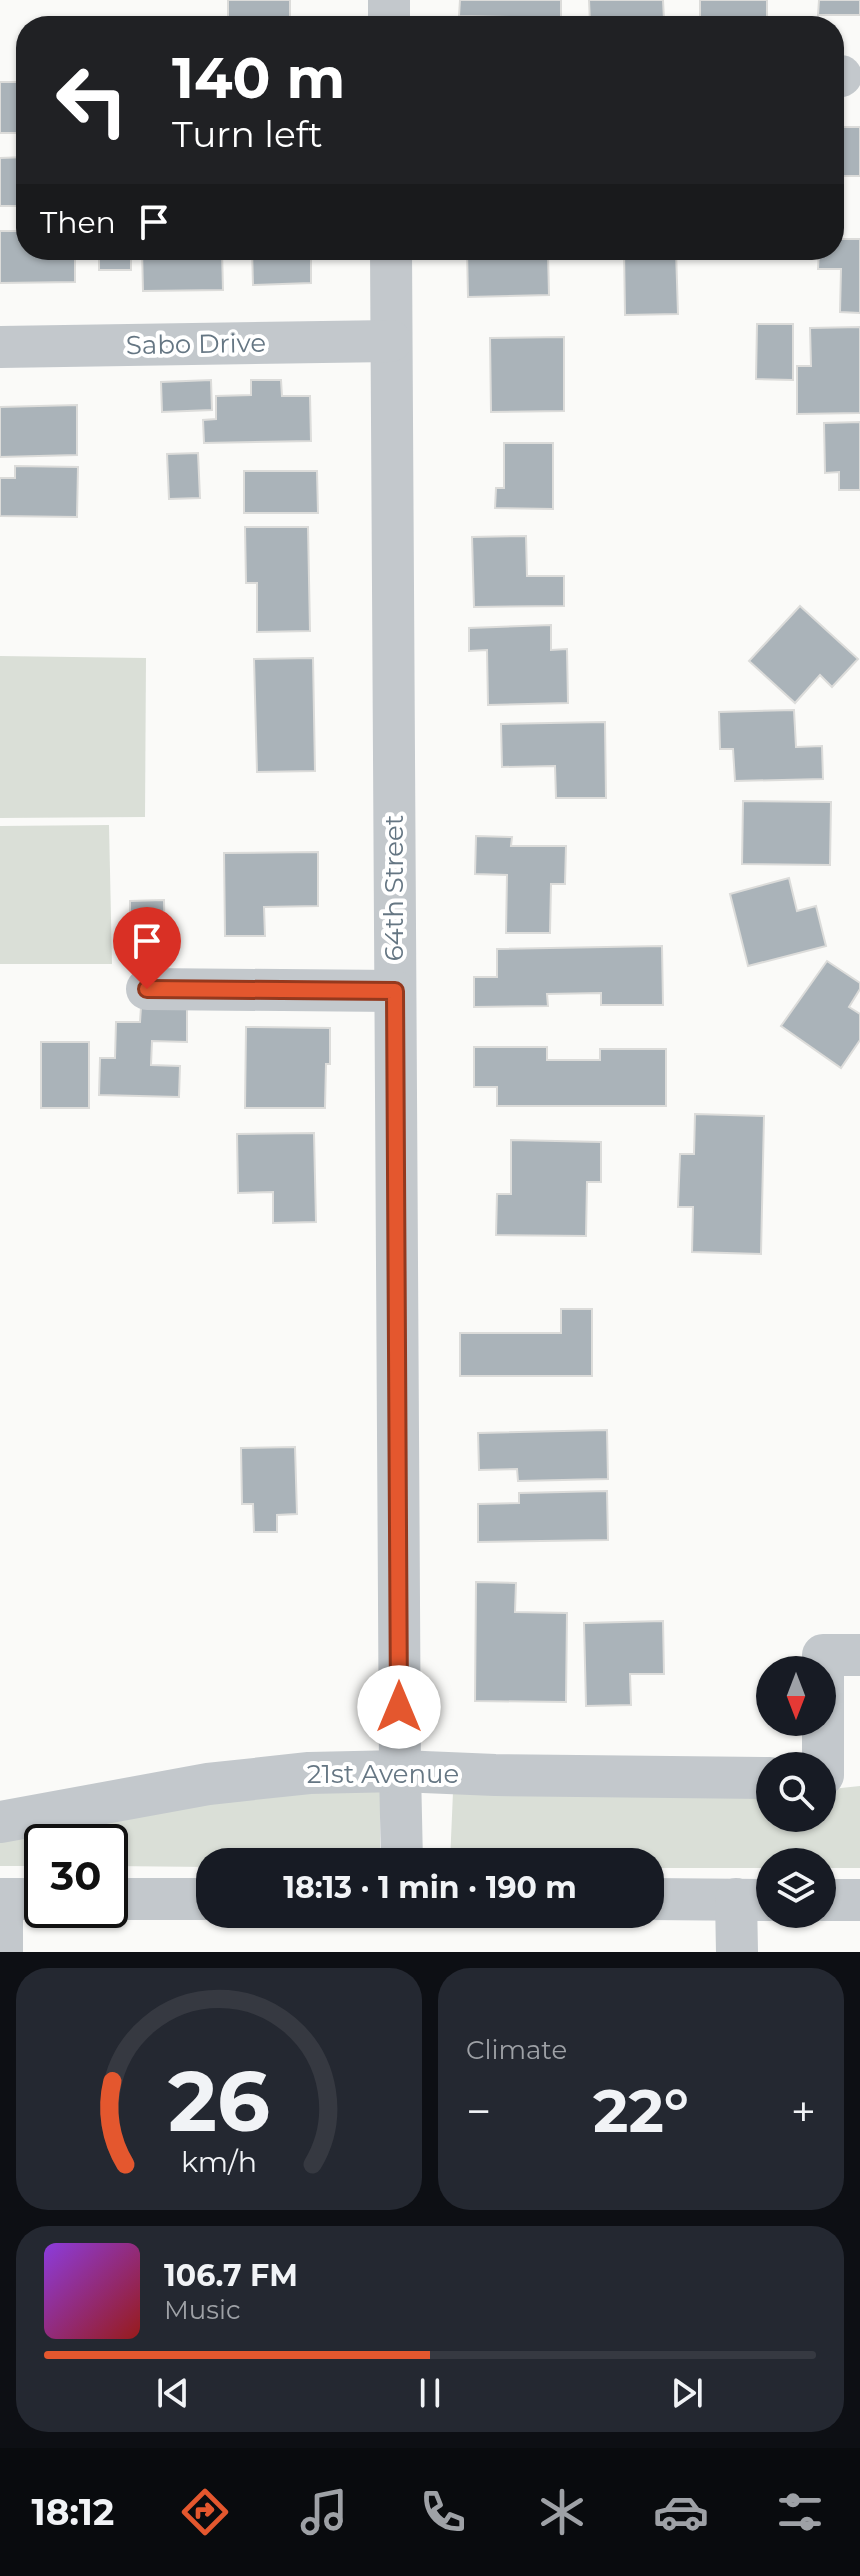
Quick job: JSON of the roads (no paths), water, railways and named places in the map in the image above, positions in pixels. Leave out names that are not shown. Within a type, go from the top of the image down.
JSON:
[{"type":"street","name":"64th Street","points":[[391,260],[402,1848]]},
{"type":"street","name":"Sabo Drive","points":[[0,347],[391,341]]},
{"type":"street","points":[[147,989],[395,991]]},
{"type":"street","points":[[833,1752],[823,1655],[860,1655]]},
{"type":"street","name":"21st Avenue","points":[[0,1822],[208,1784],[309,1773],[400,1771],[756,1778]]},
{"type":"street","points":[[2,1952],[15,1899]]},
{"type":"street","points":[[128,1899],[196,1899]]},
{"type":"street","points":[[664,1899],[753,1900],[737,1952]]},
{"type":"street","points":[[836,1900],[860,1900]]}]
